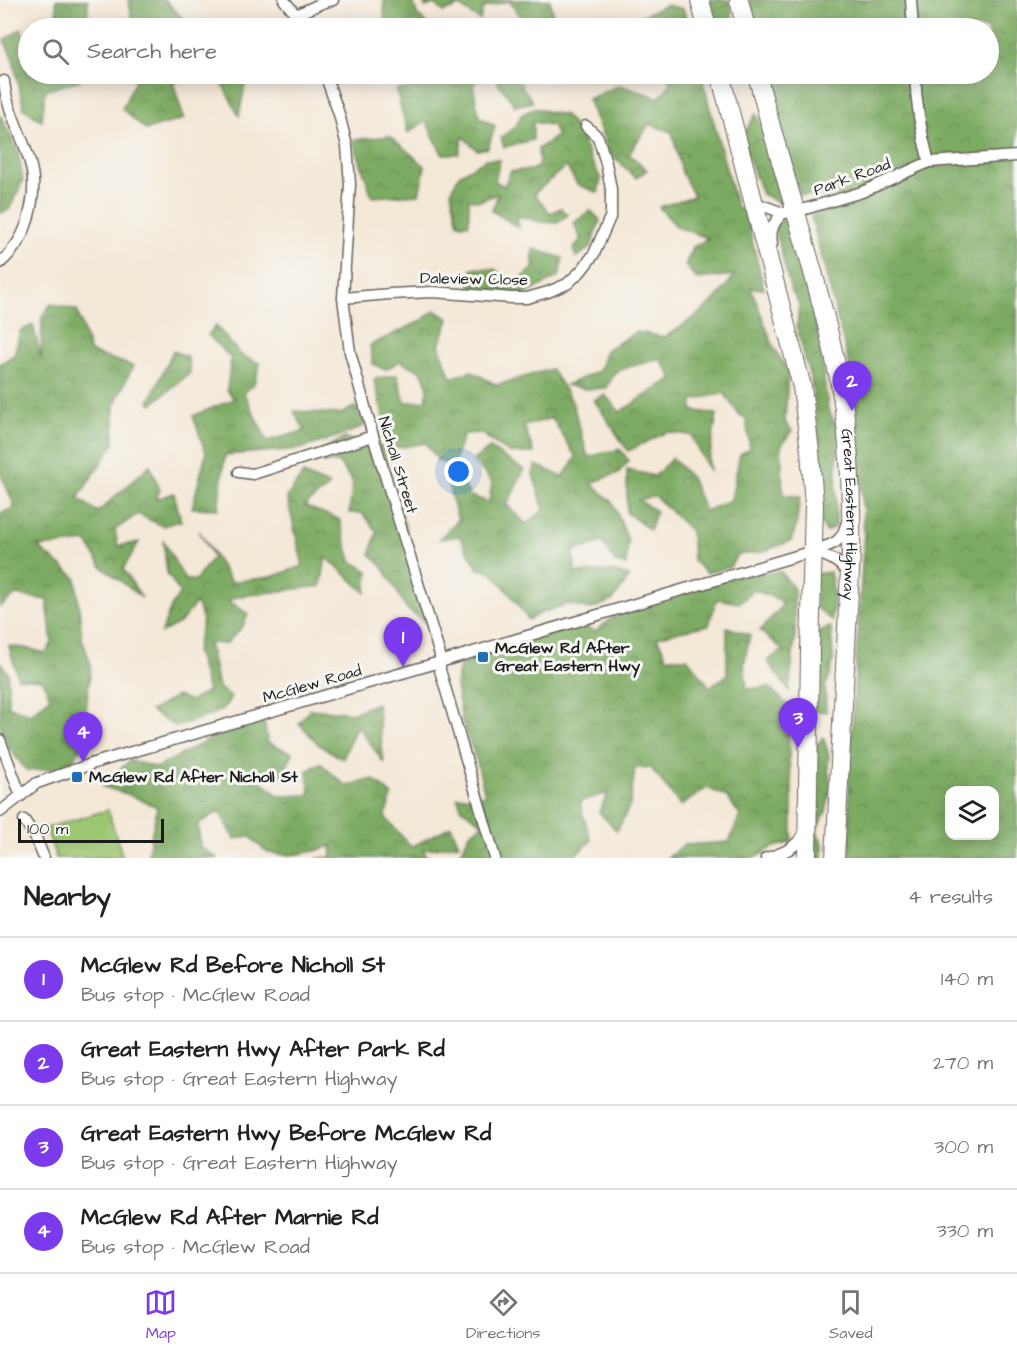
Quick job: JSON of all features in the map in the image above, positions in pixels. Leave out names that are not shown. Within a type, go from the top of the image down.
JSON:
[{"type":"highway","points":[[700,0],[704,18]]},
{"type":"highway","points":[[739,0],[744,18]]},
{"type":"highway","name":"Great Eastern Highway","points":[[723,84],[802,387],[810,451],[814,505],[807,858]]},
{"type":"highway","name":"Great Eastern Highway","points":[[759,84],[789,213],[824,311],[839,376],[845,423],[852,514],[835,858]]},
{"type":"street","points":[[284,0],[298,18]]},
{"type":"street","points":[[296,15],[333,0]]},
{"type":"street","points":[[911,0],[912,18]]},
{"type":"street","points":[[0,263],[13,251],[26,225],[33,200],[33,178],[28,157],[5,97],[4,81]]},
{"type":"street","name":"Nicholl Street","points":[[329,84],[347,146],[349,221],[344,298],[350,352],[373,436],[440,655],[440,670],[495,858]]},
{"type":"street","points":[[915,84],[921,130],[929,162]]},
{"type":"street","name":"Daleview Close","points":[[344,298],[433,292],[527,298],[567,284],[594,254],[611,215],[611,189],[606,163],[598,137],[586,126]]},
{"type":"street","name":"Park Road","points":[[789,213],[862,192],[929,162],[1017,156]]},
{"type":"street","points":[[753,202],[789,213]]},
{"type":"street","points":[[770,264],[772,244],[770,232],[775,221],[789,213]]},
{"type":"street","points":[[239,472],[253,474],[373,436]]},
{"type":"street","name":"McGlew Road","points":[[0,812],[37,783],[94,763],[837,543],[843,536],[851,492]]},
{"type":"street","points":[[813,551],[845,568],[849,582]]},
{"type":"street","points":[[0,740],[21,796]]},
{"type":"street","points":[[24,820],[44,858]]},
{"type":"street","points":[[765,858],[784,856],[808,831]]},
{"type":"green space","points":[[56,0],[88,0],[87,18],[57,18]]},
{"type":"green space","points":[[129,0],[165,0],[182,18],[132,18]]},
{"type":"green space","points":[[384,0],[413,0],[417,14],[421,18],[385,18]]},
{"type":"green space","points":[[423,0],[550,0],[553,18],[539,15],[541,18],[522,18],[509,1],[483,8],[480,18],[459,6],[444,12],[434,4],[425,7]]},
{"type":"green space","points":[[710,0],[729,0],[732,18],[716,18]]},
{"type":"green space","points":[[749,0],[1017,0],[1017,858],[850,858],[849,780],[864,533],[855,387],[811,216],[870,197],[800,195],[765,84],[999,84],[999,18],[752,18]]},
{"type":"green space","points":[[666,5],[683,9],[686,18],[636,18]]},
{"type":"green space","points":[[18,31],[18,82],[13,59],[4,40]]},
{"type":"green space","points":[[18,84],[67,84],[45,91],[42,121],[24,109]]},
{"type":"green space","points":[[133,84],[174,84],[184,119],[146,130],[122,109]]},
{"type":"green space","points":[[222,84],[245,84],[239,116]]},
{"type":"green space","points":[[425,84],[473,84],[479,117],[495,126],[488,148],[477,150],[463,137],[459,154],[442,154],[426,121],[408,133],[396,90],[424,87]]},
{"type":"green space","points":[[499,84],[521,84],[533,102],[515,106]]},
{"type":"green space","points":[[670,84],[704,84],[736,206],[745,211],[764,289],[751,288],[774,348],[788,371],[785,422],[792,431],[781,446],[783,495],[800,496],[796,527],[791,541],[762,552],[737,555],[730,567],[707,573],[693,561],[691,531],[655,496],[638,500],[656,511],[650,530],[627,513],[627,470],[655,476],[672,458],[691,478],[705,511],[731,500],[740,454],[750,449],[746,418],[739,415],[724,393],[693,400],[692,410],[717,414],[709,461],[710,472],[691,435],[667,432],[628,451],[594,400],[605,395],[620,412],[673,378],[660,359],[614,373],[607,388],[585,389],[566,385],[599,371],[606,350],[636,332],[665,337],[675,331],[712,302],[734,275],[697,279],[685,265],[693,247],[708,238],[677,227],[659,207],[694,196],[682,173],[672,132],[649,124],[629,154],[647,170],[636,178],[609,152],[588,99],[620,85],[659,98]]},
{"type":"green space","points":[[534,108],[564,114],[579,132],[601,179],[598,193],[577,184],[566,166],[534,194],[550,213],[561,208],[568,215],[557,223],[517,216],[519,228],[492,211],[498,194],[479,201],[469,199],[469,224],[458,224],[451,192],[459,175],[486,159],[500,160],[495,181],[504,186],[511,171],[531,170],[539,166],[538,149],[557,136],[552,125],[533,122],[533,140],[504,147],[501,138],[516,126],[521,115]]},
{"type":"green space","points":[[756,114],[767,135],[772,153],[779,203],[762,194],[741,138]]},
{"type":"green space","points":[[0,115],[18,150],[23,181],[9,210],[0,213]]},
{"type":"green space","points":[[390,136],[425,166],[419,194],[372,197],[353,140]]},
{"type":"green space","points":[[590,210],[600,220],[591,247],[576,258],[573,249],[581,239],[574,223]]},
{"type":"green space","points":[[784,219],[793,231],[791,252],[799,253],[810,292],[828,409],[839,431],[836,526],[826,532],[821,523],[821,463],[812,385],[797,328],[799,303],[791,291],[774,224]]},
{"type":"green space","points":[[533,249],[563,258],[559,276],[525,295],[470,287],[472,268],[494,269],[515,283],[533,269]]},
{"type":"green space","points":[[51,304],[77,310],[90,352],[133,366],[114,405],[114,443],[78,498],[98,512],[150,465],[160,490],[156,499],[174,493],[181,521],[162,526],[138,514],[115,530],[118,546],[139,542],[123,569],[142,598],[101,566],[87,542],[38,547],[76,578],[82,638],[91,665],[82,747],[68,767],[27,771],[9,748],[0,725],[0,662],[8,673],[8,706],[30,714],[50,698],[43,680],[18,678],[9,646],[46,653],[52,643],[47,600],[16,595],[0,607],[0,514],[15,507],[0,472],[0,364],[14,355],[20,331],[33,325],[41,358],[42,316]]},
{"type":"green space","points":[[435,310],[449,319],[439,345],[451,378],[471,371],[497,385],[551,369],[572,401],[588,457],[620,449],[629,461],[618,473],[591,483],[613,503],[628,540],[626,565],[616,563],[602,542],[574,551],[575,573],[611,571],[629,576],[612,601],[591,609],[568,604],[543,612],[528,620],[492,572],[478,569],[459,536],[439,539],[458,520],[447,481],[460,478],[470,496],[489,502],[492,482],[473,460],[490,448],[524,470],[507,505],[526,524],[544,510],[533,474],[536,465],[563,477],[576,457],[552,418],[524,426],[534,453],[509,453],[480,433],[464,434],[453,465],[438,461],[426,443],[396,448],[387,431],[374,379],[397,375],[405,402],[426,401],[428,388],[422,372],[400,361],[385,370],[373,364],[370,345],[421,321]]},
{"type":"green space","points":[[216,326],[241,355],[260,364],[254,384],[244,393],[267,441],[305,431],[294,411],[340,414],[355,407],[366,425],[300,449],[225,455],[218,509],[192,508],[206,453],[193,416],[234,399],[227,390],[231,358],[208,335]]},
{"type":"green space","points":[[173,351],[188,357],[190,373],[152,404],[149,402]]},
{"type":"green space","points":[[344,438],[383,447],[434,630],[407,609],[383,567],[370,554],[377,532],[362,513],[349,513],[353,482],[338,462],[323,463],[322,450]]},
{"type":"green space","points":[[303,474],[330,486],[304,506],[339,519],[351,561],[368,571],[366,593],[326,557],[321,586],[240,596],[228,600],[248,614],[243,626],[226,644],[209,643],[218,687],[231,697],[223,710],[177,727],[150,711],[177,696],[191,701],[208,691],[196,650],[203,620],[196,603],[180,623],[161,633],[171,607],[180,593],[167,573],[163,540],[185,580],[196,580],[213,557],[199,531],[231,582],[271,577],[303,566],[287,497]]},
{"type":"green space","points":[[781,572],[794,589],[795,637],[789,691],[767,661],[783,650],[760,631],[781,607],[782,601],[754,590],[739,603],[717,599],[709,625],[657,637],[667,658],[687,658],[710,687],[727,675],[727,627],[750,635],[744,664],[747,689],[769,687],[788,705],[792,842],[749,858],[667,858],[684,845],[729,842],[740,815],[726,796],[707,788],[681,806],[651,768],[635,768],[630,805],[617,831],[599,812],[608,793],[581,801],[591,841],[572,858],[458,858],[470,833],[483,824],[462,809],[457,797],[485,795],[477,762],[462,721],[456,685],[461,662],[580,623],[595,632],[612,618],[669,596],[745,574]]},
{"type":"green space","points":[[830,572],[834,595],[832,621],[816,607],[815,574]]},
{"type":"green space","points":[[831,627],[833,659],[830,676],[825,686],[826,712],[814,711],[816,636],[821,630]]},
{"type":"green space","points":[[377,703],[384,763],[357,725],[343,759],[319,745],[299,723],[310,709],[353,713]]},
{"type":"green space","points":[[263,719],[268,743],[293,753],[282,778],[262,770],[258,779],[279,796],[310,795],[307,771],[320,763],[346,786],[373,779],[392,795],[385,817],[411,847],[451,826],[459,844],[423,850],[428,858],[317,858],[332,857],[331,846],[300,854],[283,855],[268,852],[250,836],[235,839],[219,811],[198,824],[200,847],[217,858],[147,858],[157,807],[103,787],[130,760],[157,768],[204,742]]},
{"type":"green space","points":[[823,737],[829,755],[831,787],[826,812],[816,830],[823,844],[823,858],[808,858],[815,747]]},
{"type":"green space","points":[[108,810],[123,858],[56,858],[46,828]]},
{"type":"place","name":"Great Eastern Hwy After Park Rd","points":[[852,411]]},
{"type":"place","name":"McGlew Rd After Great Eastern Hwy","points":[[483,657]]},
{"type":"place","name":"McGlew Rd Before Nicholl St","points":[[403,667]]},
{"type":"place","name":"Great Eastern Hwy Before McGlew Rd","points":[[798,748]]},
{"type":"place","name":"McGlew Rd After Marnie Rd","points":[[83,762]]},
{"type":"place","name":"McGlew Rd After Nicholl St","points":[[77,777]]}]
